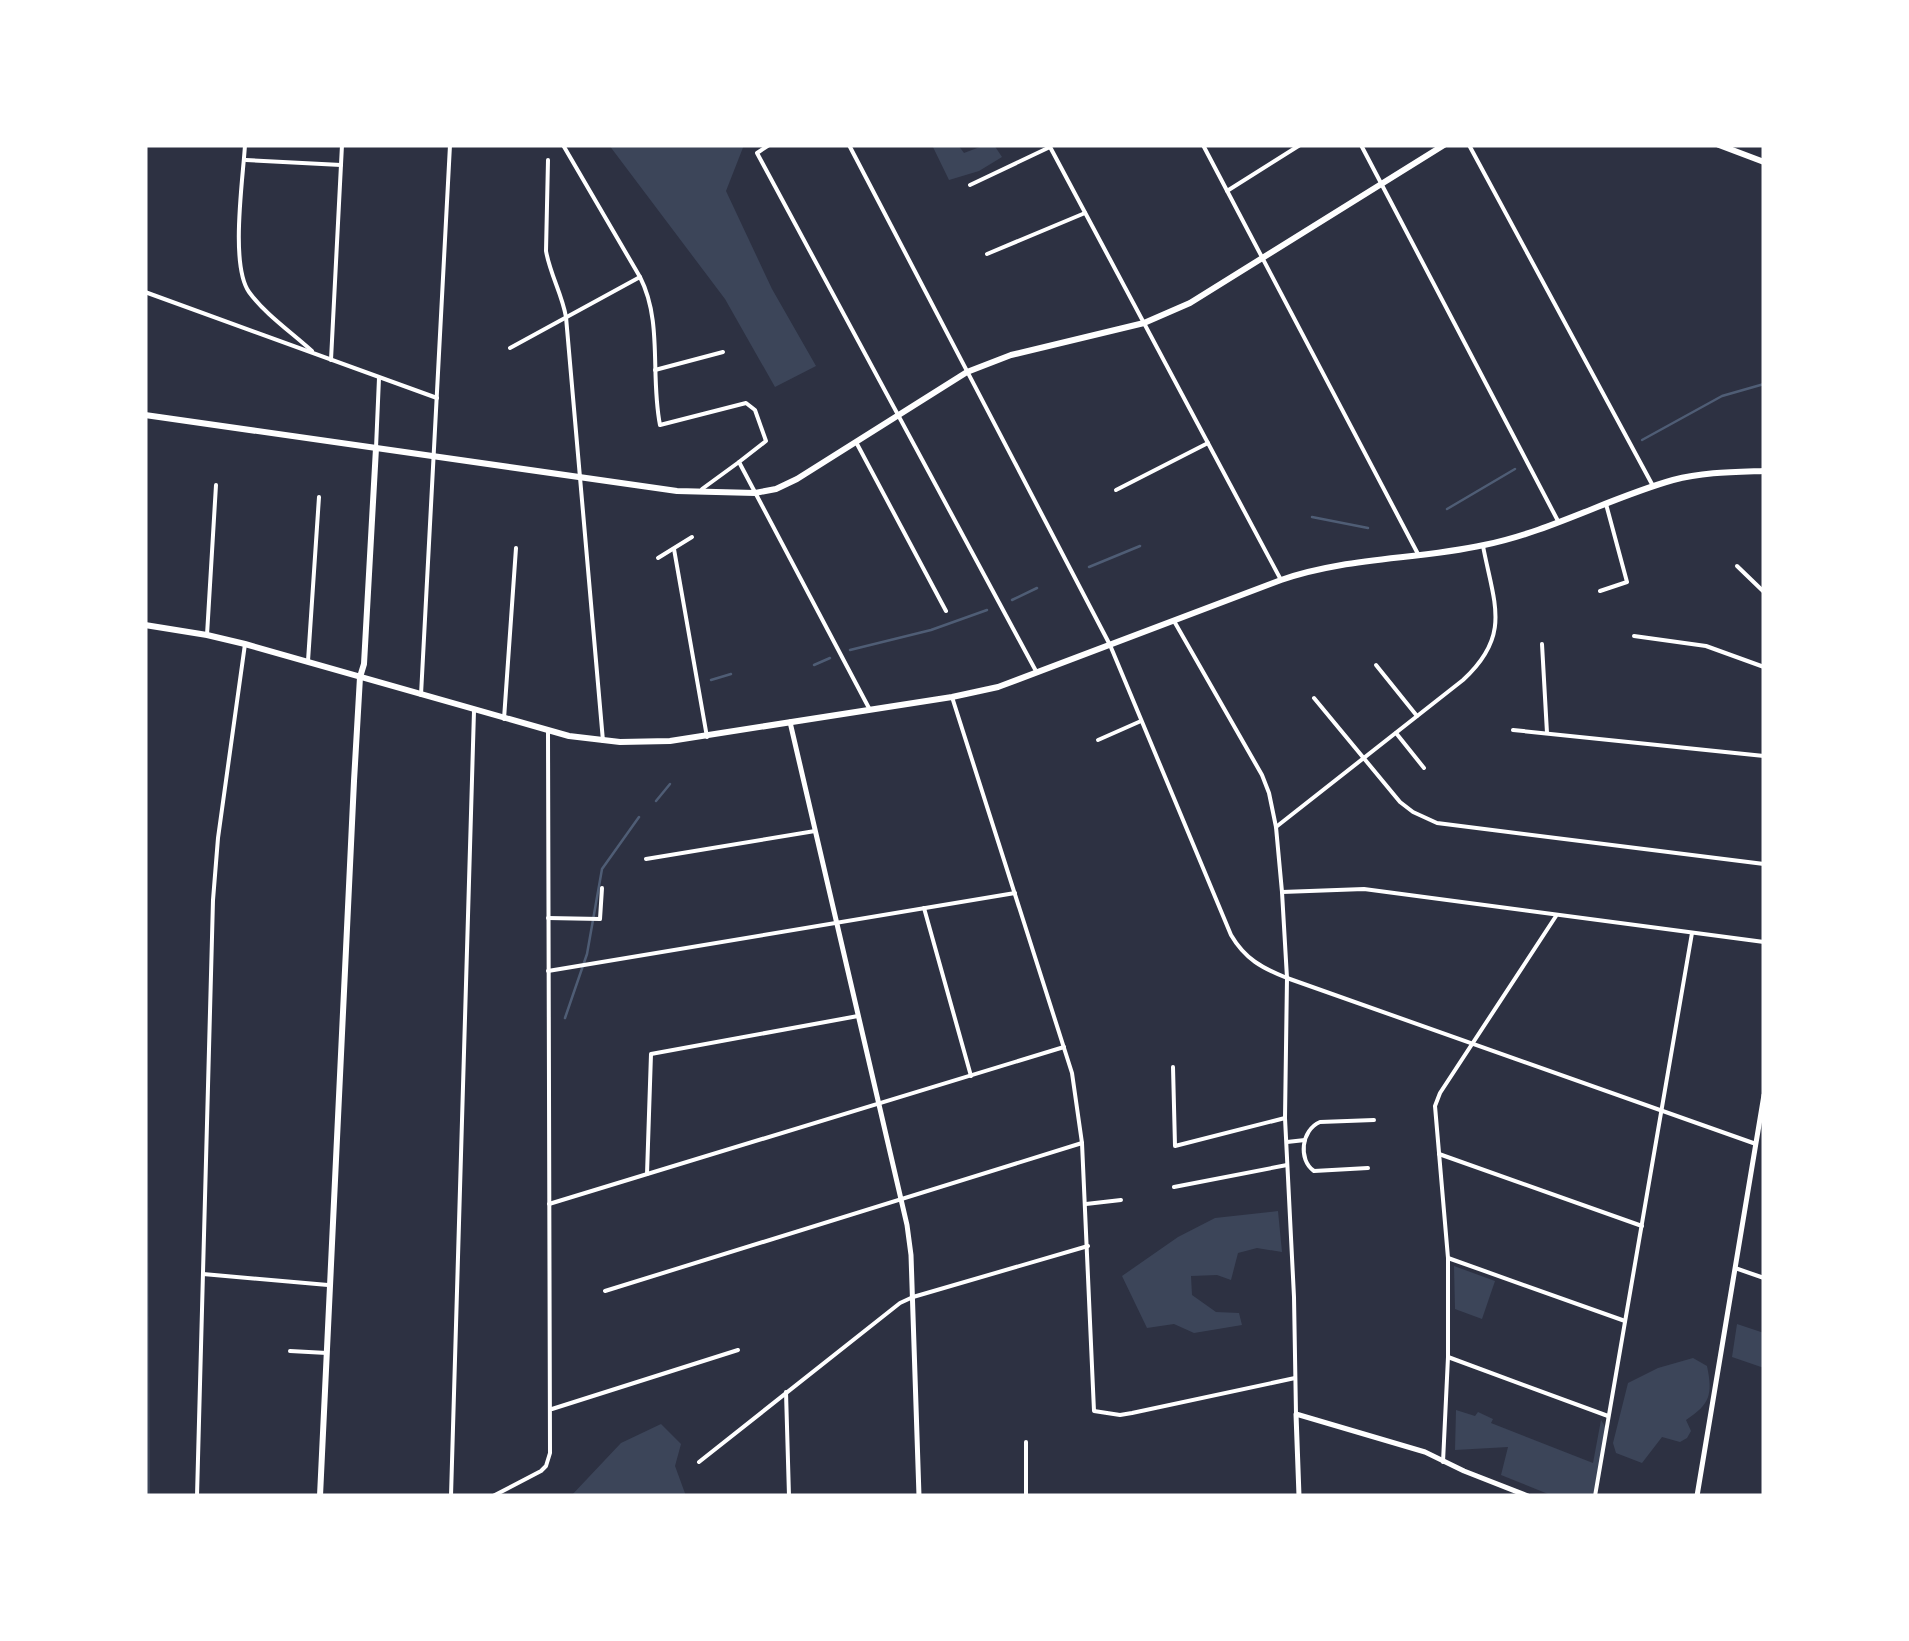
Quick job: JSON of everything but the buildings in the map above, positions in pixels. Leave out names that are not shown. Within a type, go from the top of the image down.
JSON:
[{"type":"main road","points":[[145,416],[656,488],[755,493],[787,484],[967,372],[1011,354],[1144,323],[1190,303],[1444,145]]},
{"type":"main road","points":[[1719,145],[1764,162]]},
{"type":"main road","points":[[320,1496],[360,678],[364,664],[376,448]]},
{"type":"main road","points":[[145,626],[245,644],[548,732],[603,741],[653,743],[952,697],[998,686],[1281,580],[1342,564],[1483,546],[1653,486],[1709,473],[1764,471]]},
{"type":"street","points":[[245,145],[239,252],[243,280],[257,301],[315,354]]},
{"type":"street","points":[[331,360],[342,145]]},
{"type":"street","points":[[421,695],[450,145]]},
{"type":"street","points":[[563,145],[640,276],[652,309],[660,424],[746,403],[756,410],[766,441],[698,492]]},
{"type":"street","points":[[769,145],[757,153],[1037,674]]},
{"type":"street","points":[[848,145],[1110,645],[1232,935],[1251,960],[1287,978],[1756,1144]]},
{"type":"street","points":[[1203,145],[1418,554]]},
{"type":"street","points":[[1227,191],[1300,145]]},
{"type":"street","points":[[1361,145],[1558,521]]},
{"type":"street","points":[[1469,145],[1653,486]]},
{"type":"street","points":[[970,185],[1050,146],[1281,580]]},
{"type":"street","points":[[244,160],[341,164]]},
{"type":"street","points":[[548,160],[546,251],[566,318],[603,741]]},
{"type":"street","points":[[987,254],[1085,213]]},
{"type":"street","points":[[510,348],[640,276]]},
{"type":"street","points":[[145,292],[436,398]]},
{"type":"street","points":[[654,370],[723,352]]},
{"type":"street","points":[[376,448],[380,378]]},
{"type":"street","points":[[856,442],[946,611]]},
{"type":"street","points":[[1116,490],[1208,443]]},
{"type":"street","points":[[739,462],[870,710]]},
{"type":"street","points":[[207,635],[216,485]]},
{"type":"street","points":[[308,661],[318,497]]},
{"type":"street","points":[[1600,591],[1627,582],[1606,504]]},
{"type":"street","points":[[658,558],[692,537]]},
{"type":"street","points":[[1276,826],[1472,672],[1496,634],[1483,546]]},
{"type":"street","points":[[504,719],[516,548]]},
{"type":"street","points":[[674,550],[707,736]]},
{"type":"street","points":[[1737,566],[1764,592]]},
{"type":"street","points":[[1174,621],[1262,775],[1276,826],[1287,978],[1285,1118],[1299,1495],[1289,1496]]},
{"type":"street","points":[[1634,636],[1706,646],[1764,667]]},
{"type":"street","points":[[198,1496],[214,884],[245,644]]},
{"type":"street","points":[[1542,644],[1547,733]]},
{"type":"street","points":[[1376,665],[1416,716]]},
{"type":"street","points":[[952,697],[1064,1047],[1077,1099],[1086,1204],[1094,1411],[1120,1415],[1294,1378]]},
{"type":"street","points":[[1314,698],[1400,802],[1423,818],[1437,823],[1764,864]]},
{"type":"street","points":[[450,1496],[474,711]]},
{"type":"street","points":[[1098,740],[1142,721]]},
{"type":"street","points":[[790,722],[911,1255],[919,1496]]},
{"type":"street","points":[[1513,730],[1764,756]]},
{"type":"street","points":[[492,1496],[535,1475],[546,1466],[550,1453],[548,732]]},
{"type":"street","points":[[1396,733],[1424,768]]},
{"type":"street","points":[[646,858],[815,831]]},
{"type":"street","points":[[548,918],[600,919],[602,888]]},
{"type":"street","points":[[1282,892],[1364,889],[1764,942]]},
{"type":"street","points":[[548,971],[1015,893]]},
{"type":"street","points":[[924,908],[971,1076]]},
{"type":"street","points":[[1444,1462],[1448,1258],[1434,1115],[1436,1100],[1556,916]]},
{"type":"street","points":[[1595,1496],[1692,933]]},
{"type":"street","points":[[647,1174],[651,1054],[858,1016]]},
{"type":"street","points":[[549,1204],[1064,1047]]},
{"type":"street","points":[[1172,1067],[1175,1146],[1285,1118]]},
{"type":"street","points":[[1697,1496],[1764,1095]]},
{"type":"street","points":[[1368,1168],[1314,1171],[1305,1163],[1305,1140],[1308,1130],[1320,1122],[1374,1120]]},
{"type":"street","points":[[1287,1142],[1305,1140]]},
{"type":"street","points":[[605,1290],[1082,1143]]},
{"type":"street","points":[[1439,1154],[1642,1226]]},
{"type":"street","points":[[1174,1187],[1288,1165]]},
{"type":"street","points":[[1086,1204],[1121,1200]]},
{"type":"street","points":[[699,1462],[891,1308],[913,1296],[1088,1246]]},
{"type":"street","points":[[1448,1258],[1625,1322]]},
{"type":"street","points":[[1735,1268],[1764,1278]]},
{"type":"street","points":[[203,1274],[331,1286]]},
{"type":"street","points":[[550,1410],[738,1350]]},
{"type":"street","points":[[290,1351],[327,1353]]},
{"type":"street","points":[[1448,1357],[1609,1416]]},
{"type":"street","points":[[786,1392],[789,1496]]},
{"type":"street","points":[[1296,1414],[1425,1452],[1528,1496]]},
{"type":"street","points":[[1026,1442],[1026,1496]]},
{"type":"shaded area","points":[[609,145],[744,145],[726,191],[772,289],[816,366],[775,387],[725,299]]},
{"type":"shaded area","points":[[932,145],[958,145],[964,153],[994,145],[1002,157],[979,171],[949,180]]},
{"type":"shaded area","points":[[146,795],[150,1496],[145,1496]]},
{"type":"shaded area","points":[[1278,1211],[1282,1252],[1257,1248],[1238,1253],[1231,1280],[1217,1275],[1191,1276],[1192,1295],[1216,1312],[1239,1313],[1242,1325],[1194,1333],[1174,1324],[1147,1328],[1122,1276],[1178,1237],[1215,1218]]},
{"type":"shaded area","points":[[1454,1266],[1495,1281],[1482,1319],[1455,1309]]},
{"type":"shaded area","points":[[1737,1324],[1764,1333],[1764,1368],[1732,1357]]},
{"type":"shaded area","points":[[1693,1358],[1707,1366],[1710,1384],[1705,1404],[1686,1420],[1691,1431],[1687,1438],[1680,1442],[1662,1437],[1642,1463],[1616,1453],[1613,1443],[1628,1383],[1658,1368]]},
{"type":"shaded area","points":[[1456,1410],[1475,1416],[1478,1412],[1493,1419],[1491,1423],[1593,1463],[1601,1420],[1606,1428],[1593,1496],[1553,1496],[1501,1475],[1508,1447],[1455,1450]]},
{"type":"shaded area","points":[[661,1424],[681,1444],[675,1466],[686,1496],[571,1496],[621,1443]]},
{"type":"waterway","points":[[1642,440],[1722,396],[1764,384]]},
{"type":"waterway","points":[[1447,509],[1515,469]]},
{"type":"waterway","points":[[1312,517],[1368,528]]},
{"type":"waterway","points":[[1089,567],[1140,546]]},
{"type":"waterway","points":[[1012,600],[1037,588]]},
{"type":"waterway","points":[[850,650],[931,630],[987,610]]},
{"type":"waterway","points":[[814,665],[830,658]]},
{"type":"waterway","points":[[711,680],[731,674]]},
{"type":"waterway","points":[[656,801],[670,784]]},
{"type":"waterway","points":[[565,1018],[587,954],[602,869],[639,817]]}]
